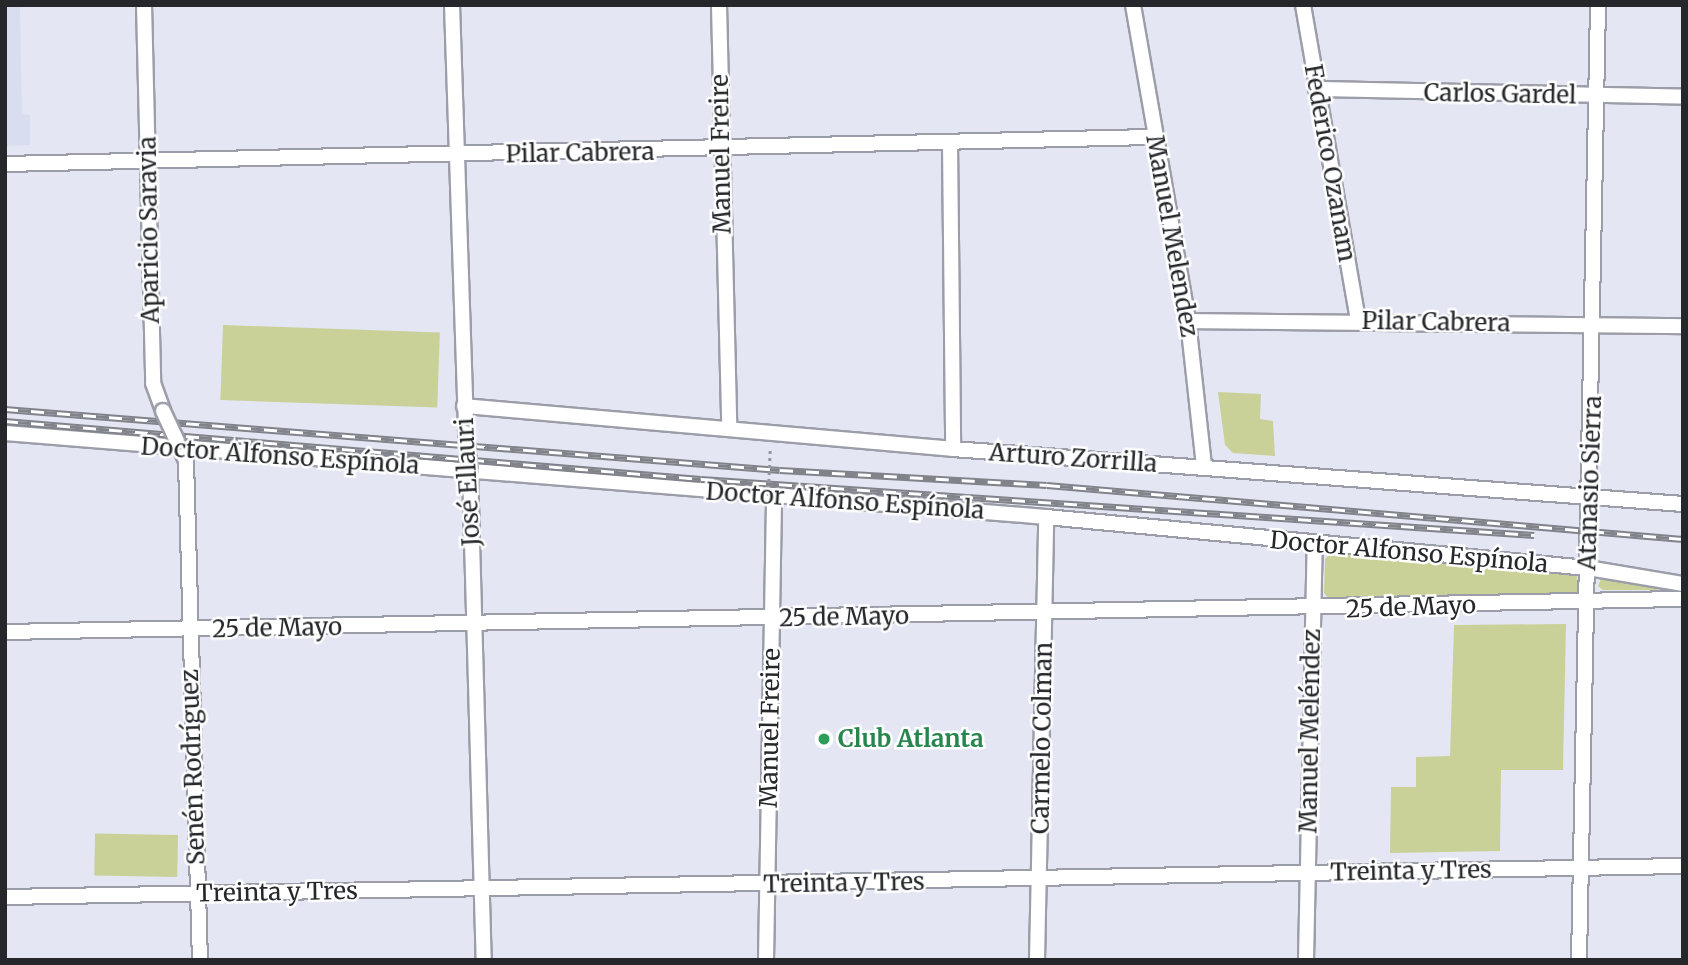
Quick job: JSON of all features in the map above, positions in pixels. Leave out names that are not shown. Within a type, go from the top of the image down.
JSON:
[{"type":"street","name":"Aparicio Saravia","points":[[144,5],[153,383],[179,446]]},
{"type":"street","name":"José Ellauri","points":[[452,5],[464,406],[470,469],[484,960]]},
{"type":"street","name":"Manuel Freire","points":[[719,5],[729,428]]},
{"type":"street","name":"Manuel Melendez","points":[[1133,5],[1188,321],[1204,467]]},
{"type":"street","name":"Federico Ozanam","points":[[1303,5],[1358,320]]},
{"type":"street","name":"Atanasio Sierra","points":[[1579,960],[1594,325],[1598,5]]},
{"type":"street","name":"Carlos Gardel","points":[[1316,89],[1683,97]]},
{"type":"street","name":"Pilar Cabrera","points":[[5,164],[721,150],[1154,137]]},
{"type":"street","points":[[950,143],[953,449]]},
{"type":"street","name":"Pilar Cabrera","points":[[1188,321],[1358,320],[1683,327]]},
{"type":"street","name":"Arturo Zorrilla","points":[[464,406],[953,449],[1683,504]]},
{"type":"street","name":"Doctor Alfonso Espínola","points":[[5,433],[470,469],[771,497],[1046,517],[1588,568],[1683,584]]},
{"type":"street","name":"Senén Rodríguez","points":[[179,446],[186,461],[188,630],[200,960]]},
{"type":"street","name":"Manuel Freire","points":[[766,960],[771,497]]},
{"type":"street","name":"Carmelo Colman","points":[[1037,960],[1046,517]]},
{"type":"street","name":"Manuel Meléndez","points":[[1306,960],[1315,543]]},
{"type":"street","name":"25 de Mayo","points":[[5,632],[1313,610],[1683,599]]},
{"type":"street","name":"Treinta y Tres","points":[[5,897],[1683,866]]},
{"type":"path","points":[[770,449],[771,497]]},
{"type":"shaded area","points":[[5,5],[20,5],[22,114],[30,115],[30,145],[5,146]]},
{"type":"green space","points":[[223,325],[440,333],[437,408],[220,400]]},
{"type":"green space","points":[[1218,392],[1261,394],[1260,419],[1273,421],[1275,456],[1233,453],[1225,445]]},
{"type":"green space","points":[[1331,553],[1573,573],[1577,576],[1578,592],[1574,596],[1329,599],[1324,593],[1325,559]]},
{"type":"green space","points":[[1602,576],[1646,580],[1658,590],[1603,590],[1598,586]]},
{"type":"green space","points":[[1566,624],[1563,770],[1501,770],[1500,851],[1390,853],[1391,787],[1416,787],[1416,757],[1450,756],[1454,625]]},
{"type":"green space","points":[[95,834],[178,835],[177,877],[94,876]]},
{"type":"railway","points":[[5,409],[780,470],[1047,485],[1683,539]]},
{"type":"railway","points":[[5,421],[701,479],[1534,535]]},
{"type":"place","name":"Club Atlanta","points":[[824,739]]}]
